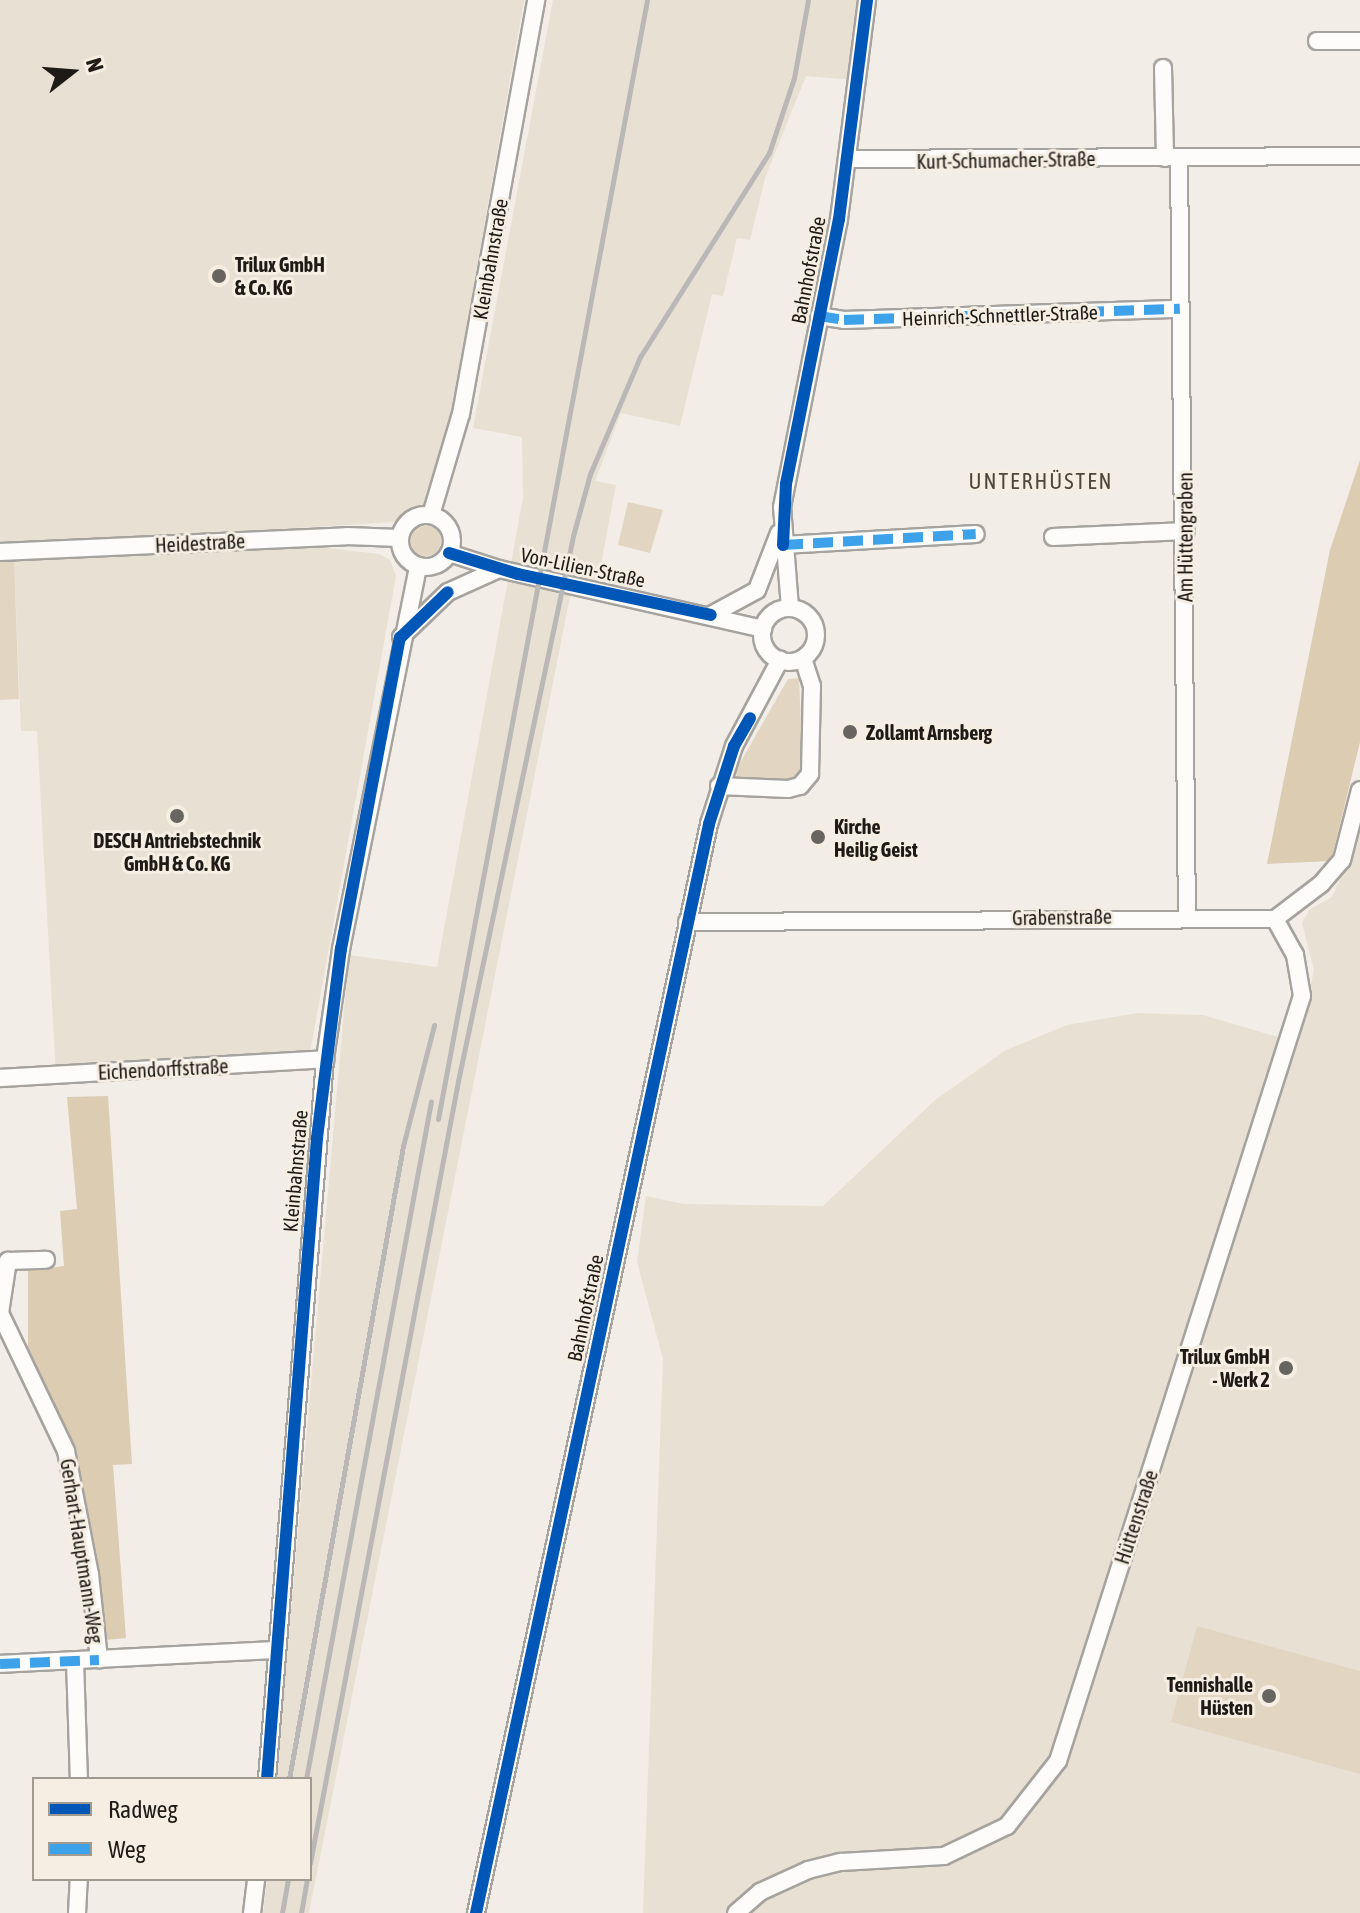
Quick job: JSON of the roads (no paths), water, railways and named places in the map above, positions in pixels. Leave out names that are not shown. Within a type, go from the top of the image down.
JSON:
[{"type":"street","name":"Kleinbahnstraße","points":[[431,515],[461,414],[536,0]]},
{"type":"street","name":"Bahnhofstraße","points":[[790,608],[781,527],[847,159],[867,0]]},
{"type":"street","points":[[1317,41],[1360,41]]},
{"type":"street","points":[[1163,68],[1172,158]]},
{"type":"street","name":"Kurt-Schumacher-Straße","points":[[847,159],[1360,156]]},
{"type":"street","name":"Am Hüttengraben","points":[[1172,158],[1186,531],[1187,916]]},
{"type":"street","name":"Heinrich-Schnettler-Straße","points":[[819,316],[844,320],[1180,309]]},
{"type":"street","points":[[431,515],[450,532],[449,553],[432,566],[418,566],[406,558],[399,538],[409,520],[431,515]]},
{"type":"street","points":[[711,615],[744,601],[762,584],[781,527]]},
{"type":"street","points":[[1053,537],[1186,531]]},
{"type":"street","points":[[783,545],[976,534]]},
{"type":"street","name":"Heidestraße","points":[[0,552],[399,538]]},
{"type":"street","name":"Von-Lilien-Straße","points":[[449,553],[499,569],[763,629]]},
{"type":"street","name":"Kleinbahnstraße","points":[[267,1777],[325,1059],[341,949],[400,638],[418,566]]},
{"type":"street","points":[[400,638],[448,592],[499,569]]},
{"type":"street","points":[[790,608],[808,615],[816,631],[813,648],[803,658],[780,660],[768,651],[763,629],[769,617],[790,608]]},
{"type":"street","points":[[719,786],[788,789],[800,786],[810,774],[812,686],[803,658]]},
{"type":"street","name":"Bahnhofstraße","points":[[476,1913],[687,922],[719,786],[734,746],[780,660]]},
{"type":"street","points":[[1275,919],[1321,884],[1342,860],[1360,790]]},
{"type":"street","name":"Grabenstraße","points":[[687,922],[1187,916],[1275,919]]},
{"type":"street","name":"Hüttenstraße","points":[[736,1913],[760,1892],[808,1870],[841,1862],[944,1856],[1007,1826],[1058,1761],[1302,996],[1295,955],[1275,919]]},
{"type":"street","name":"Eichendorffstraße","points":[[0,1078],[325,1059]]},
{"type":"street","name":"Gerhart-Hauptmann-Weg","points":[[46,1260],[8,1261],[0,1313],[66,1451],[90,1574],[99,1660]]},
{"type":"street","points":[[0,1664],[277,1650]]},
{"type":"street","points":[[75,1661],[79,1777]]},
{"type":"street","points":[[77,1913],[79,1881]]},
{"type":"street","points":[[252,1913],[256,1881]]},
{"type":"railway","points":[[438,1119],[647,0]]},
{"type":"railway","points":[[312,1852],[458,1081],[573,536],[590,474],[640,357],[769,153],[794,78],[808,0]]},
{"type":"railway","points":[[289,1777],[403,1146],[434,1025]]},
{"type":"railway","points":[[306,1777],[431,1101]]},
{"type":"railway","points":[[282,1913],[288,1881]]},
{"type":"railway","points":[[301,1913],[307,1881]]},
{"type":"place","name":"Trilux GmbH & Co. KG","points":[[219,276]]},
{"type":"place","name":"Zollamt Arnsberg","points":[[850,732]]},
{"type":"place","name":"DESCH Antriebstechnik GmbH & Co. KG","points":[[177,816]]},
{"type":"place","name":"Kirche Heilig Geist","points":[[818,837]]},
{"type":"place","name":"Trilux GmbH - Werk 2","points":[[1286,1368]]},
{"type":"place","name":"Tennishalle Hüsten","points":[[1269,1696]]},
{"type":"district","name":"UNTERHÜSTEN","points":[[1041,482]]}]
